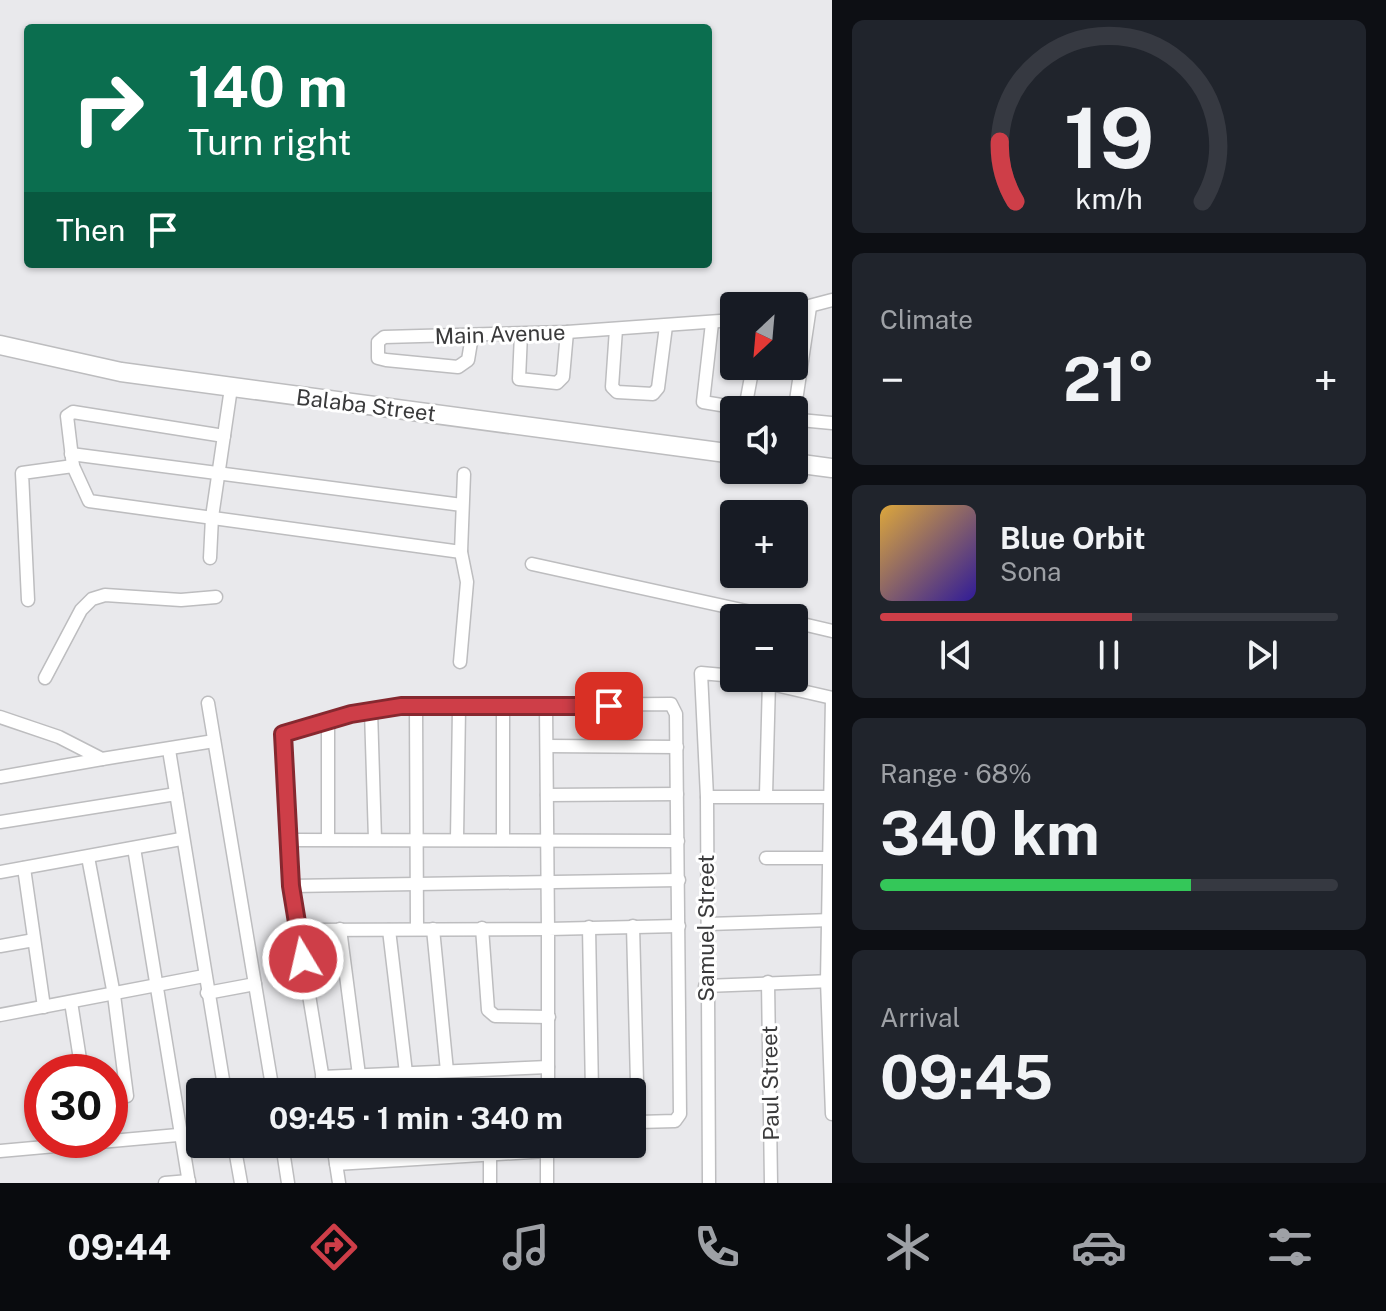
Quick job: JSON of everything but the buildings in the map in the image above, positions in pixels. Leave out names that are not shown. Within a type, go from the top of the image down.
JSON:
[{"type":"street","points":[[832,300],[810,307],[794,414],[800,420],[832,423]]},
{"type":"street","name":"Main Avenue","points":[[472,336],[468,360],[458,367],[383,360],[377,356],[376,345],[384,337],[567,332],[720,322]]},
{"type":"street","points":[[712,323],[702,397],[706,404],[745,409],[750,380]]},
{"type":"street","points":[[616,329],[612,387],[617,392],[653,394],[658,388],[666,326]]},
{"type":"street","name":"Main Avenue","points":[[521,334],[517,376],[557,383],[563,377],[567,332]]},
{"type":"street","name":"Balaba Street","points":[[0,345],[121,372],[720,452]]},
{"type":"street","points":[[210,558],[212,517],[231,388]]},
{"type":"street","points":[[224,436],[69,413],[72,460],[89,501],[461,552]]},
{"type":"street","points":[[28,600],[22,473],[72,460],[219,473],[462,505]]},
{"type":"street","points":[[808,465],[832,468]]},
{"type":"street","points":[[460,662],[467,582],[461,552],[464,474]]},
{"type":"street","points":[[532,564],[720,605]]},
{"type":"street","points":[[45,678],[81,610],[92,599],[105,595],[158,600],[216,597]]},
{"type":"street","points":[[808,625],[832,631]]},
{"type":"street","name":"Samuel Street","points":[[709,1183],[705,986],[707,797],[701,673],[720,675]]},
{"type":"street","points":[[766,795],[769,692]]},
{"type":"street","points":[[808,692],[832,698],[832,1114]]},
{"type":"street","points":[[208,703],[271,1078]]},
{"type":"street","points":[[548,1067],[322,1077],[291,886],[283,734],[371,711],[416,707],[671,704],[676,714],[677,747],[679,1118],[675,1121],[646,1122]]},
{"type":"street","points":[[416,707],[417,929]]},
{"type":"street","points":[[546,707],[548,1078]]},
{"type":"street","points":[[457,839],[459,708]]},
{"type":"street","points":[[503,708],[503,839]]},
{"type":"street","points":[[371,711],[375,839]]},
{"type":"street","points":[[0,717],[59,737],[102,759]]},
{"type":"street","points":[[328,723],[328,839]]},
{"type":"street","points":[[0,777],[214,741]]},
{"type":"street","points":[[547,746],[677,747]]},
{"type":"street","points":[[169,750],[181,839],[222,1078]]},
{"type":"street","points":[[0,822],[176,794]]},
{"type":"street","points":[[547,795],[677,794]]},
{"type":"street","points":[[707,797],[831,797]]},
{"type":"street","points":[[0,872],[181,839]]},
{"type":"street","points":[[288,840],[678,841]]},
{"type":"street","points":[[134,848],[159,985],[189,1182],[165,1183]]},
{"type":"street","points":[[88,857],[114,995],[122,1054]]},
{"type":"street","points":[[766,858],[831,858]]},
{"type":"street","points":[[24,868],[44,1007]]},
{"type":"street","points":[[291,886],[679,880]]},
{"type":"street","points":[[708,924],[831,920]]},
{"type":"street","points":[[633,926],[635,1078]]},
{"type":"street","points":[[298,930],[679,926]]},
{"type":"street","points":[[589,927],[592,1078]]},
{"type":"street","points":[[482,928],[488,1010],[495,1016],[549,1017]]},
{"type":"street","points":[[340,929],[359,1075]]},
{"type":"street","points":[[433,929],[447,1071]]},
{"type":"street","points":[[389,930],[406,1073]]},
{"type":"street","points":[[0,946],[34,940]]},
{"type":"street","points":[[0,1015],[204,976]]},
{"type":"street","points":[[705,986],[830,981]]},
{"type":"street","name":"Paul Street","points":[[768,982],[771,1183]]},
{"type":"street","points":[[207,993],[255,984]]},
{"type":"street","points":[[71,1002],[79,1054]]},
{"type":"street","points":[[128,1140],[186,1135]]},
{"type":"street","points":[[0,1151],[24,1149]]},
{"type":"street","points":[[237,1158],[241,1183]]},
{"type":"street","points":[[284,1158],[288,1183]]},
{"type":"street","points":[[335,1158],[339,1183]]},
{"type":"street","points":[[336,1164],[439,1158]]},
{"type":"street","points":[[490,1158],[490,1183]]},
{"type":"street","points":[[547,1158],[547,1183]]},
{"type":"route","points":[[303,959],[291,886],[283,734],[351,714],[401,706],[609,706]]}]
